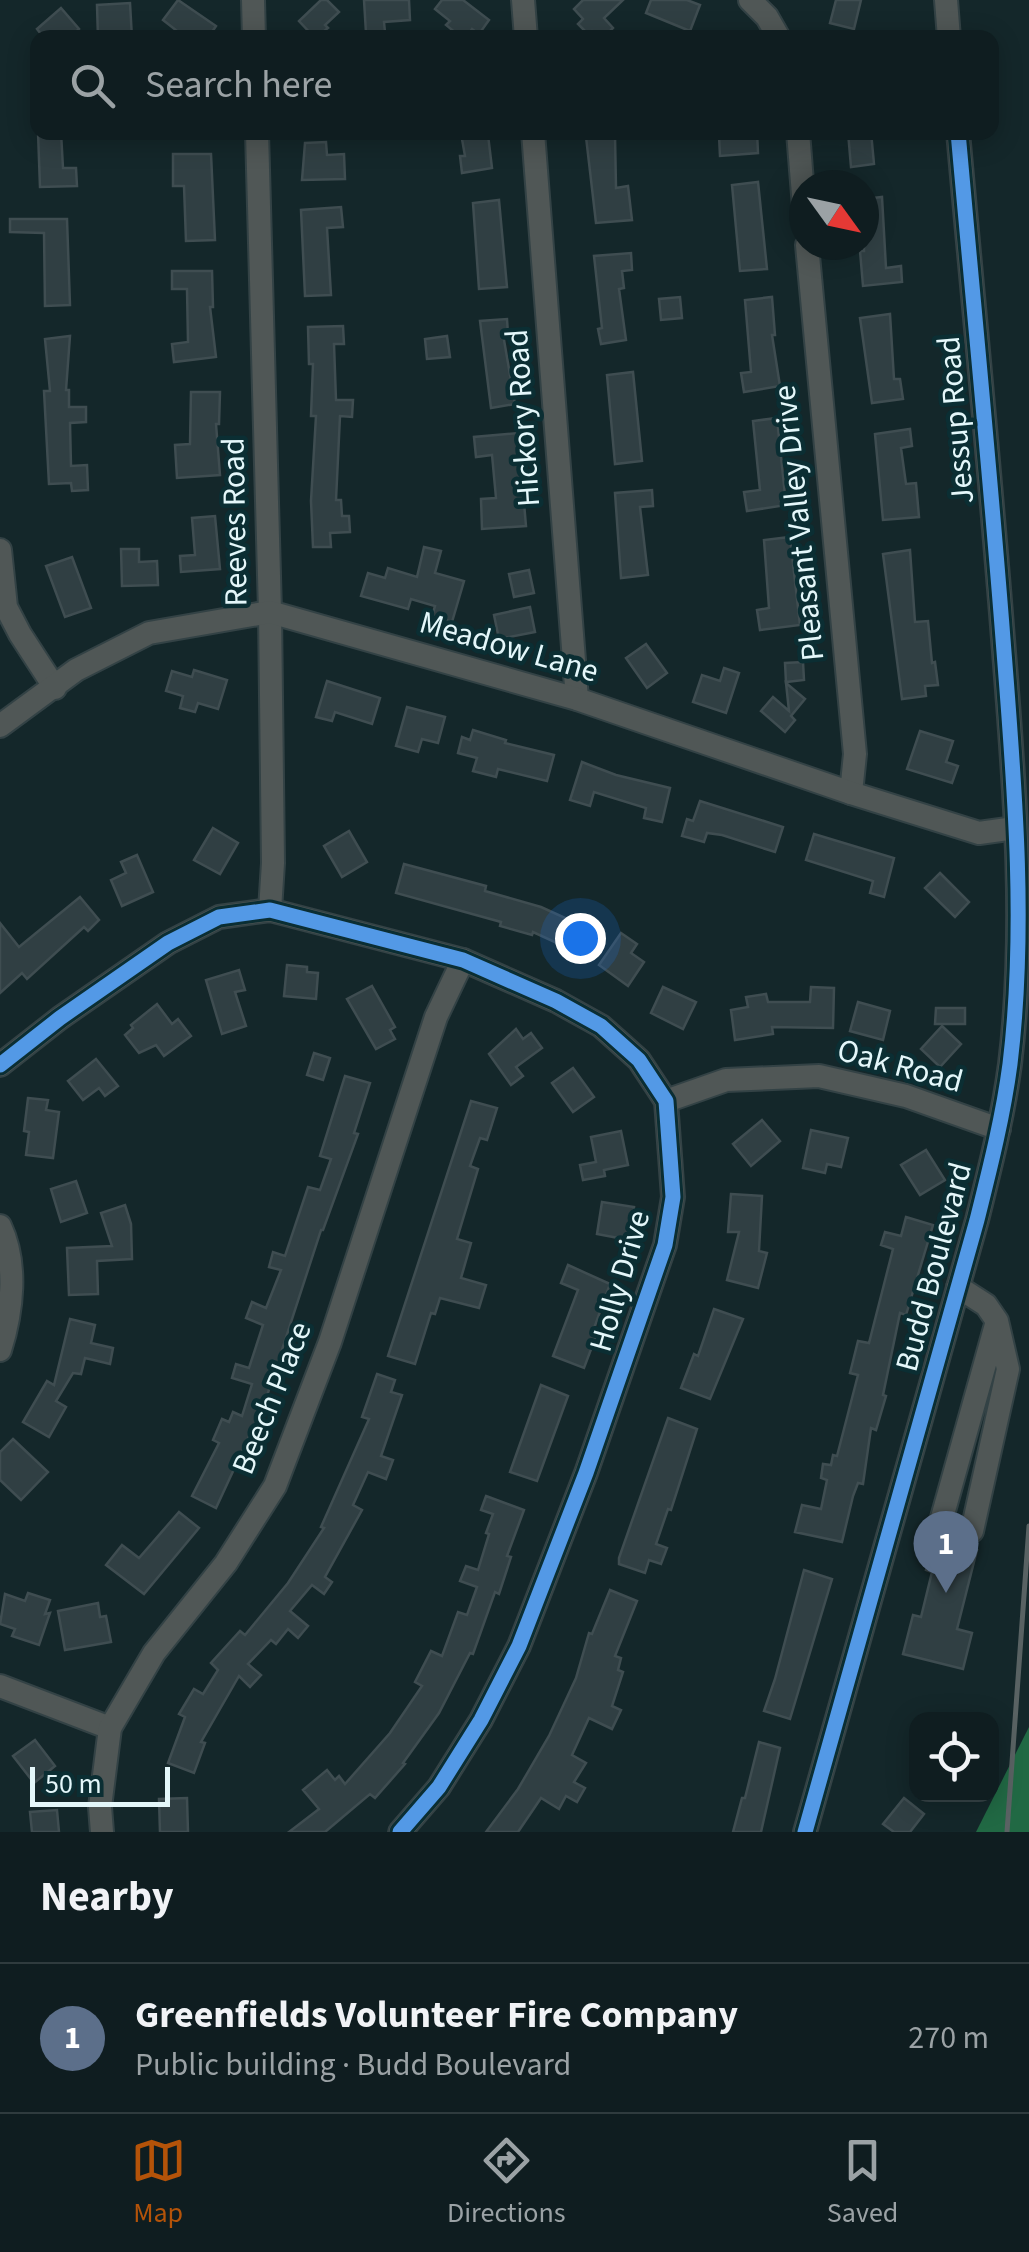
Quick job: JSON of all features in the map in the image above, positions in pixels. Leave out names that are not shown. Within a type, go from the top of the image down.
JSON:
[{"type":"street","points":[[253,0],[254,30]]},
{"type":"street","points":[[523,0],[525,30]]},
{"type":"street","points":[[750,0],[774,30]]},
{"type":"street","points":[[946,0],[948,30]]},
{"type":"street","name":"Reeves Road","points":[[257,140],[270,612],[270,910]]},
{"type":"street","name":"Hickory Road","points":[[534,140],[577,699]]},
{"type":"street","points":[[799,140],[801,170]]},
{"type":"street","name":"Jessup Road","points":[[959,140],[1019,703]]},
{"type":"street","name":"Pleasant Valley Drive","points":[[808,260],[855,754],[851,794]]},
{"type":"street","points":[[0,550],[6,607],[55,688]]},
{"type":"street","name":"Meadow Lane","points":[[0,726],[76,670],[148,633],[270,612],[577,699],[851,794],[979,833],[1015,828]]},
{"type":"street","name":"Budd Boulevard","points":[[805,1832],[999,1129],[1010,1064],[1015,998],[1019,703]]},
{"type":"street","points":[[0,1065],[168,943],[219,917],[270,910],[463,960],[556,1001],[601,1026],[639,1060],[666,1100]]},
{"type":"street","name":"Beech Place","points":[[102,1832],[101,1792],[110,1728],[154,1653],[226,1563],[276,1486],[330,1342],[436,1017],[463,960]]},
{"type":"street","name":"Oak Road","points":[[666,1100],[726,1080],[820,1076],[906,1096],[999,1129]]},
{"type":"street","name":"Holly Drive","points":[[400,1832],[439,1788],[519,1646],[586,1473],[666,1245],[672,1198],[666,1100]]},
{"type":"street","points":[[0,1226],[11,1284],[10,1320],[0,1350]]},
{"type":"street","points":[[958,1288],[986,1305],[997,1321],[1008,1369],[972,1531],[940,1525],[997,1321]]},
{"type":"street","points":[[0,1686],[110,1728]]},
{"type":"green space","points":[[1029,1727],[1029,1832],[976,1832],[991,1802],[999,1802],[999,1786]]},
{"type":"building","points":[[178,0],[216,26],[213,30],[176,30],[163,20]]},
{"type":"building","points":[[321,0],[327,0],[339,12],[325,25],[325,30],[307,30],[299,21]]},
{"type":"building","points":[[364,0],[409,0],[410,20],[384,22],[385,30],[366,30]]},
{"type":"building","points":[[442,0],[463,0],[489,20],[482,30],[452,30],[446,25],[450,21],[435,9]]},
{"type":"building","points":[[583,0],[623,0],[604,18],[611,30],[584,30],[578,24],[583,19],[574,9]]},
{"type":"building","points":[[651,0],[687,0],[700,5],[690,30],[646,13]]},
{"type":"building","points":[[836,0],[861,0],[854,29],[830,23]]},
{"type":"building","points":[[130,3],[132,30],[98,30],[97,5]]},
{"type":"building","points":[[61,8],[79,29],[38,30]]},
{"type":"building","points":[[38,140],[61,140],[63,168],[76,168],[77,186],[40,187]]},
{"type":"building","points":[[462,140],[489,140],[492,168],[462,173],[460,156],[465,156]]},
{"type":"building","points":[[586,140],[615,140],[616,188],[628,186],[632,220],[596,223]]},
{"type":"building","points":[[719,140],[757,140],[758,153],[720,156]]},
{"type":"building","points":[[849,140],[872,140],[874,164],[851,167]]},
{"type":"building","points":[[326,142],[327,155],[344,154],[345,179],[302,180],[305,143]]},
{"type":"building","points":[[173,154],[211,154],[215,240],[186,241],[184,186],[173,186]]},
{"type":"building","points":[[758,182],[767,269],[740,271],[732,185]]},
{"type":"building","points":[[882,197],[886,268],[901,266],[902,282],[863,286],[861,260],[879,260]]},
{"type":"building","points":[[499,200],[507,287],[479,289],[473,203]]},
{"type":"building","points":[[341,207],[343,227],[327,228],[331,295],[305,296],[301,210]]},
{"type":"building","points":[[10,219],[67,219],[70,305],[45,306],[44,233],[10,232]]},
{"type":"building","points":[[631,253],[632,270],[622,271],[624,288],[619,289],[626,340],[601,344],[594,256]]},
{"type":"building","points":[[172,271],[212,271],[210,307],[216,357],[174,362],[172,344],[188,342],[187,289],[172,289]]},
{"type":"building","points":[[680,297],[682,318],[661,320],[659,299]]},
{"type":"building","points":[[772,297],[772,335],[780,386],[744,392],[741,373],[751,372],[745,300]]},
{"type":"building","points":[[890,314],[894,379],[900,379],[903,399],[872,403],[860,318]]},
{"type":"building","points":[[507,319],[508,334],[503,334],[515,404],[491,408],[480,321]]},
{"type":"building","points":[[343,326],[344,344],[334,344],[336,400],[353,400],[352,417],[340,416],[336,500],[341,500],[342,516],[349,516],[350,532],[330,533],[331,547],[313,547],[311,501],[316,416],[311,416],[313,364],[309,364],[308,327]]},
{"type":"building","points":[[70,336],[66,390],[69,407],[86,407],[86,422],[70,423],[71,466],[87,465],[88,490],[72,491],[71,483],[49,484],[44,391],[50,391],[45,339]]},
{"type":"building","points":[[447,336],[450,357],[427,359],[425,339]]},
{"type":"building","points":[[633,372],[642,461],[615,464],[607,375]]},
{"type":"building","points":[[191,392],[220,392],[216,424],[220,475],[177,478],[175,445],[190,444]]},
{"type":"building","points":[[777,418],[786,505],[747,511],[744,492],[760,490],[753,421]]},
{"type":"building","points":[[910,429],[912,446],[901,448],[906,484],[916,483],[919,517],[883,520],[875,434]]},
{"type":"building","points":[[518,433],[526,526],[482,529],[481,499],[496,498],[492,455],[476,457],[474,437]]},
{"type":"building","points":[[652,490],[653,506],[640,507],[648,575],[621,578],[615,493]]},
{"type":"building","points":[[215,516],[220,569],[181,572],[180,556],[195,555],[192,518]]},
{"type":"building","points":[[790,537],[800,625],[760,630],[757,610],[769,608],[764,540]]},
{"type":"building","points":[[424,547],[441,551],[435,573],[464,581],[452,622],[432,616],[435,606],[411,599],[408,609],[361,596],[368,573],[385,578],[388,568],[417,577]]},
{"type":"building","points":[[121,549],[139,549],[139,562],[157,561],[158,585],[122,586]]},
{"type":"building","points":[[910,550],[915,622],[928,621],[938,685],[925,686],[926,696],[902,699],[883,554]]},
{"type":"building","points":[[72,557],[91,608],[65,617],[46,566]]},
{"type":"building","points":[[529,570],[534,593],[514,597],[509,574]]},
{"type":"building","points":[[530,607],[535,632],[499,639],[494,615]]},
{"type":"building","points":[[646,644],[667,673],[647,688],[626,658]]},
{"type":"building","points":[[803,662],[804,680],[786,682],[785,663]]},
{"type":"building","points":[[724,668],[739,673],[726,713],[693,702],[702,675],[720,681]]},
{"type":"building","points":[[194,670],[227,680],[218,709],[198,703],[195,712],[180,708],[183,696],[166,691],[172,671],[192,677]]},
{"type":"building","points":[[327,681],[380,698],[372,724],[335,712],[332,721],[316,717]]},
{"type":"building","points":[[786,683],[805,699],[791,716],[795,720],[785,732],[761,711],[773,697],[789,711]]},
{"type":"building","points":[[407,707],[445,717],[438,743],[422,739],[418,752],[396,746]]},
{"type":"building","points":[[473,730],[554,755],[547,781],[498,769],[496,777],[473,771],[477,758],[458,753],[462,737],[470,740]]},
{"type":"building","points":[[920,731],[953,741],[946,762],[958,766],[952,783],[907,769]]},
{"type":"building","points":[[582,762],[670,788],[662,822],[644,818],[646,808],[594,792],[590,806],[570,800]]},
{"type":"building","points":[[700,801],[783,827],[775,852],[722,835],[707,833],[704,842],[682,836],[687,819],[693,821]]},
{"type":"building","points":[[213,828],[238,843],[220,874],[194,860]]},
{"type":"building","points":[[349,831],[367,862],[342,877],[324,846]]},
{"type":"building","points":[[814,834],[894,858],[884,897],[870,893],[873,881],[806,860]]},
{"type":"building","points":[[137,855],[153,892],[122,906],[111,880],[126,873],[121,862]]},
{"type":"building","points":[[404,864],[486,886],[485,891],[541,907],[592,930],[581,954],[533,932],[532,935],[500,926],[501,922],[396,893]]},
{"type":"building","points":[[940,873],[969,902],[955,917],[925,888]]},
{"type":"building","points":[[80,897],[99,920],[88,931],[84,927],[27,979],[22,973],[0,993],[0,923],[19,947]]},
{"type":"building","points":[[621,933],[637,944],[631,953],[644,962],[628,986],[599,965]]},
{"type":"building","points":[[287,965],[307,967],[307,972],[318,973],[316,999],[284,996]]},
{"type":"building","points":[[239,970],[245,990],[235,992],[246,1026],[222,1034],[206,980]]},
{"type":"building","points":[[372,986],[395,1027],[390,1030],[395,1039],[376,1049],[347,999]]},
{"type":"building","points":[[663,987],[696,1002],[683,1029],[651,1013]]},
{"type":"building","points":[[811,987],[834,988],[833,1028],[772,1027],[773,1034],[735,1040],[731,1010],[748,1007],[746,997],[766,994],[768,1002],[810,1002]]},
{"type":"building","points":[[858,1002],[890,1011],[883,1040],[850,1031]]},
{"type":"building","points":[[157,1004],[172,1024],[178,1019],[191,1036],[164,1056],[156,1045],[139,1053],[125,1035],[133,1028],[131,1025]]},
{"type":"building","points":[[936,1008],[965,1008],[965,1024],[935,1024]]},
{"type":"building","points":[[942,1026],[961,1044],[940,1067],[921,1049]]},
{"type":"building","points":[[516,1029],[523,1039],[531,1033],[542,1048],[516,1067],[523,1076],[511,1085],[489,1054]]},
{"type":"building","points":[[314,1053],[330,1058],[323,1080],[307,1075]]},
{"type":"building","points":[[96,1059],[118,1086],[105,1096],[99,1088],[83,1100],[68,1081]]},
{"type":"building","points":[[573,1068],[594,1097],[573,1112],[552,1083]]},
{"type":"building","points":[[345,1076],[370,1083],[354,1133],[358,1134],[321,1230],[265,1402],[216,1508],[192,1496],[219,1443],[213,1440],[222,1419],[229,1422],[233,1412],[242,1416],[252,1384],[232,1378],[236,1364],[249,1368],[263,1325],[246,1318],[252,1302],[266,1308],[281,1270],[269,1267],[273,1252],[285,1256],[308,1187],[320,1190],[331,1159],[320,1156]]},
{"type":"building","points":[[28,1098],[48,1100],[46,1110],[59,1112],[53,1158],[26,1155]]},
{"type":"building","points":[[471,1101],[497,1108],[487,1140],[480,1138],[470,1166],[478,1169],[457,1239],[471,1243],[461,1278],[486,1285],[479,1308],[440,1298],[435,1314],[431,1313],[415,1364],[388,1356]]},
{"type":"building","points":[[762,1120],[780,1141],[751,1166],[733,1144]]},
{"type":"building","points":[[811,1130],[848,1138],[841,1167],[827,1164],[825,1173],[803,1168]]},
{"type":"building","points":[[621,1131],[628,1165],[604,1170],[605,1176],[583,1180],[580,1165],[596,1162],[591,1137]]},
{"type":"building","points":[[926,1150],[945,1180],[920,1195],[901,1165]]},
{"type":"building","points":[[76,1181],[87,1213],[61,1222],[51,1189]]},
{"type":"building","points":[[731,1194],[762,1196],[759,1251],[767,1253],[758,1288],[727,1280],[739,1232],[728,1232]]},
{"type":"building","points":[[602,1202],[634,1207],[629,1240],[597,1234]]},
{"type":"building","points":[[125,1205],[131,1224],[132,1259],[97,1261],[98,1294],[69,1295],[67,1248],[112,1246],[101,1213]]},
{"type":"building","points":[[906,1217],[933,1225],[906,1315],[900,1313],[883,1395],[886,1396],[876,1430],[871,1428],[863,1484],[858,1483],[853,1496],[842,1542],[795,1532],[802,1505],[821,1509],[827,1480],[821,1478],[823,1464],[831,1465],[833,1455],[837,1456],[858,1375],[850,1373],[858,1341],[869,1343],[893,1249],[881,1245],[885,1232],[901,1236]]},
{"type":"building","points":[[568,1265],[610,1284],[584,1368],[553,1356],[578,1290],[561,1283]]},
{"type":"building","points":[[714,1309],[743,1319],[710,1399],[681,1388],[694,1354],[698,1356]]},
{"type":"building","points":[[70,1319],[95,1325],[91,1343],[113,1348],[110,1364],[85,1358],[81,1374],[73,1373],[56,1401],[66,1407],[49,1437],[23,1422],[47,1381],[54,1385]]},
{"type":"building","points":[[377,1374],[395,1380],[391,1392],[402,1395],[381,1456],[393,1460],[386,1479],[368,1472],[353,1505],[362,1510],[325,1577],[332,1582],[324,1594],[312,1585],[290,1611],[308,1626],[298,1638],[288,1629],[276,1644],[271,1640],[248,1664],[261,1675],[250,1687],[239,1676],[201,1742],[205,1743],[194,1773],[168,1763],[185,1717],[179,1714],[194,1689],[203,1694],[218,1670],[211,1663],[240,1631],[245,1635],[288,1583],[324,1528],[321,1527],[369,1419],[362,1417]]},
{"type":"building","points":[[541,1385],[568,1396],[537,1481],[510,1472]]},
{"type":"building","points":[[668,1418],[697,1429],[656,1544],[667,1548],[661,1564],[649,1560],[645,1573],[619,1564],[619,1558]]},
{"type":"building","points":[[13,1439],[48,1472],[21,1500],[0,1480],[0,1452]]},
{"type":"building","points":[[486,1496],[524,1510],[507,1556],[511,1557],[499,1594],[495,1592],[473,1654],[470,1653],[439,1713],[405,1764],[375,1798],[370,1794],[325,1832],[289,1832],[319,1809],[303,1790],[327,1770],[345,1784],[390,1733],[422,1686],[415,1682],[431,1651],[442,1656],[458,1612],[467,1615],[477,1587],[460,1581],[466,1566],[478,1570],[493,1514],[481,1510]]},
{"type":"building","points":[[179,1512],[199,1528],[144,1594],[106,1565],[122,1545],[139,1558]]},
{"type":"building","points":[[933,1539],[977,1550],[957,1629],[972,1633],[963,1669],[903,1654],[913,1615],[921,1617],[932,1572],[926,1570]]},
{"type":"building","points":[[804,1570],[832,1579],[790,1719],[764,1711]]},
{"type":"building","points":[[610,1590],[637,1601],[615,1656],[621,1658],[618,1670],[623,1672],[612,1706],[621,1710],[612,1729],[589,1718],[572,1755],[586,1763],[574,1782],[585,1788],[577,1802],[566,1796],[559,1809],[541,1798],[518,1832],[486,1832],[518,1789],[549,1736]]},
{"type":"building","points":[[28,1593],[50,1600],[45,1614],[50,1613],[39,1645],[12,1636],[15,1629],[0,1624],[5,1594],[25,1601]]},
{"type":"building","points":[[98,1603],[100,1617],[106,1616],[111,1642],[65,1650],[58,1611]]},
{"type":"building","points":[[35,1740],[55,1766],[34,1783],[13,1756]]},
{"type":"building","points":[[759,1742],[780,1748],[761,1832],[733,1832],[745,1798]]},
{"type":"building","points":[[187,1798],[188,1832],[160,1832],[159,1799]]},
{"type":"building","points":[[904,1798],[924,1814],[910,1832],[894,1832],[883,1824]]},
{"type":"building","points":[[57,1810],[59,1832],[32,1832],[30,1812]]},
{"type":"railway","points":[[1007,1832],[1029,1526]]},
{"type":"cycle path","points":[[805,1832],[977,1220],[1004,1103],[1015,1011],[1018,905],[1011,745],[959,140]]},
{"type":"cycle path","points":[[0,1065],[168,943],[219,917],[270,910],[463,960],[556,1001],[601,1026],[639,1060],[666,1101],[673,1197],[665,1245],[586,1473],[519,1646],[481,1720],[439,1787],[400,1832]]},
{"type":"place","name":"Greenfields Volunteer Fire Company","points":[[946,1593]]}]
